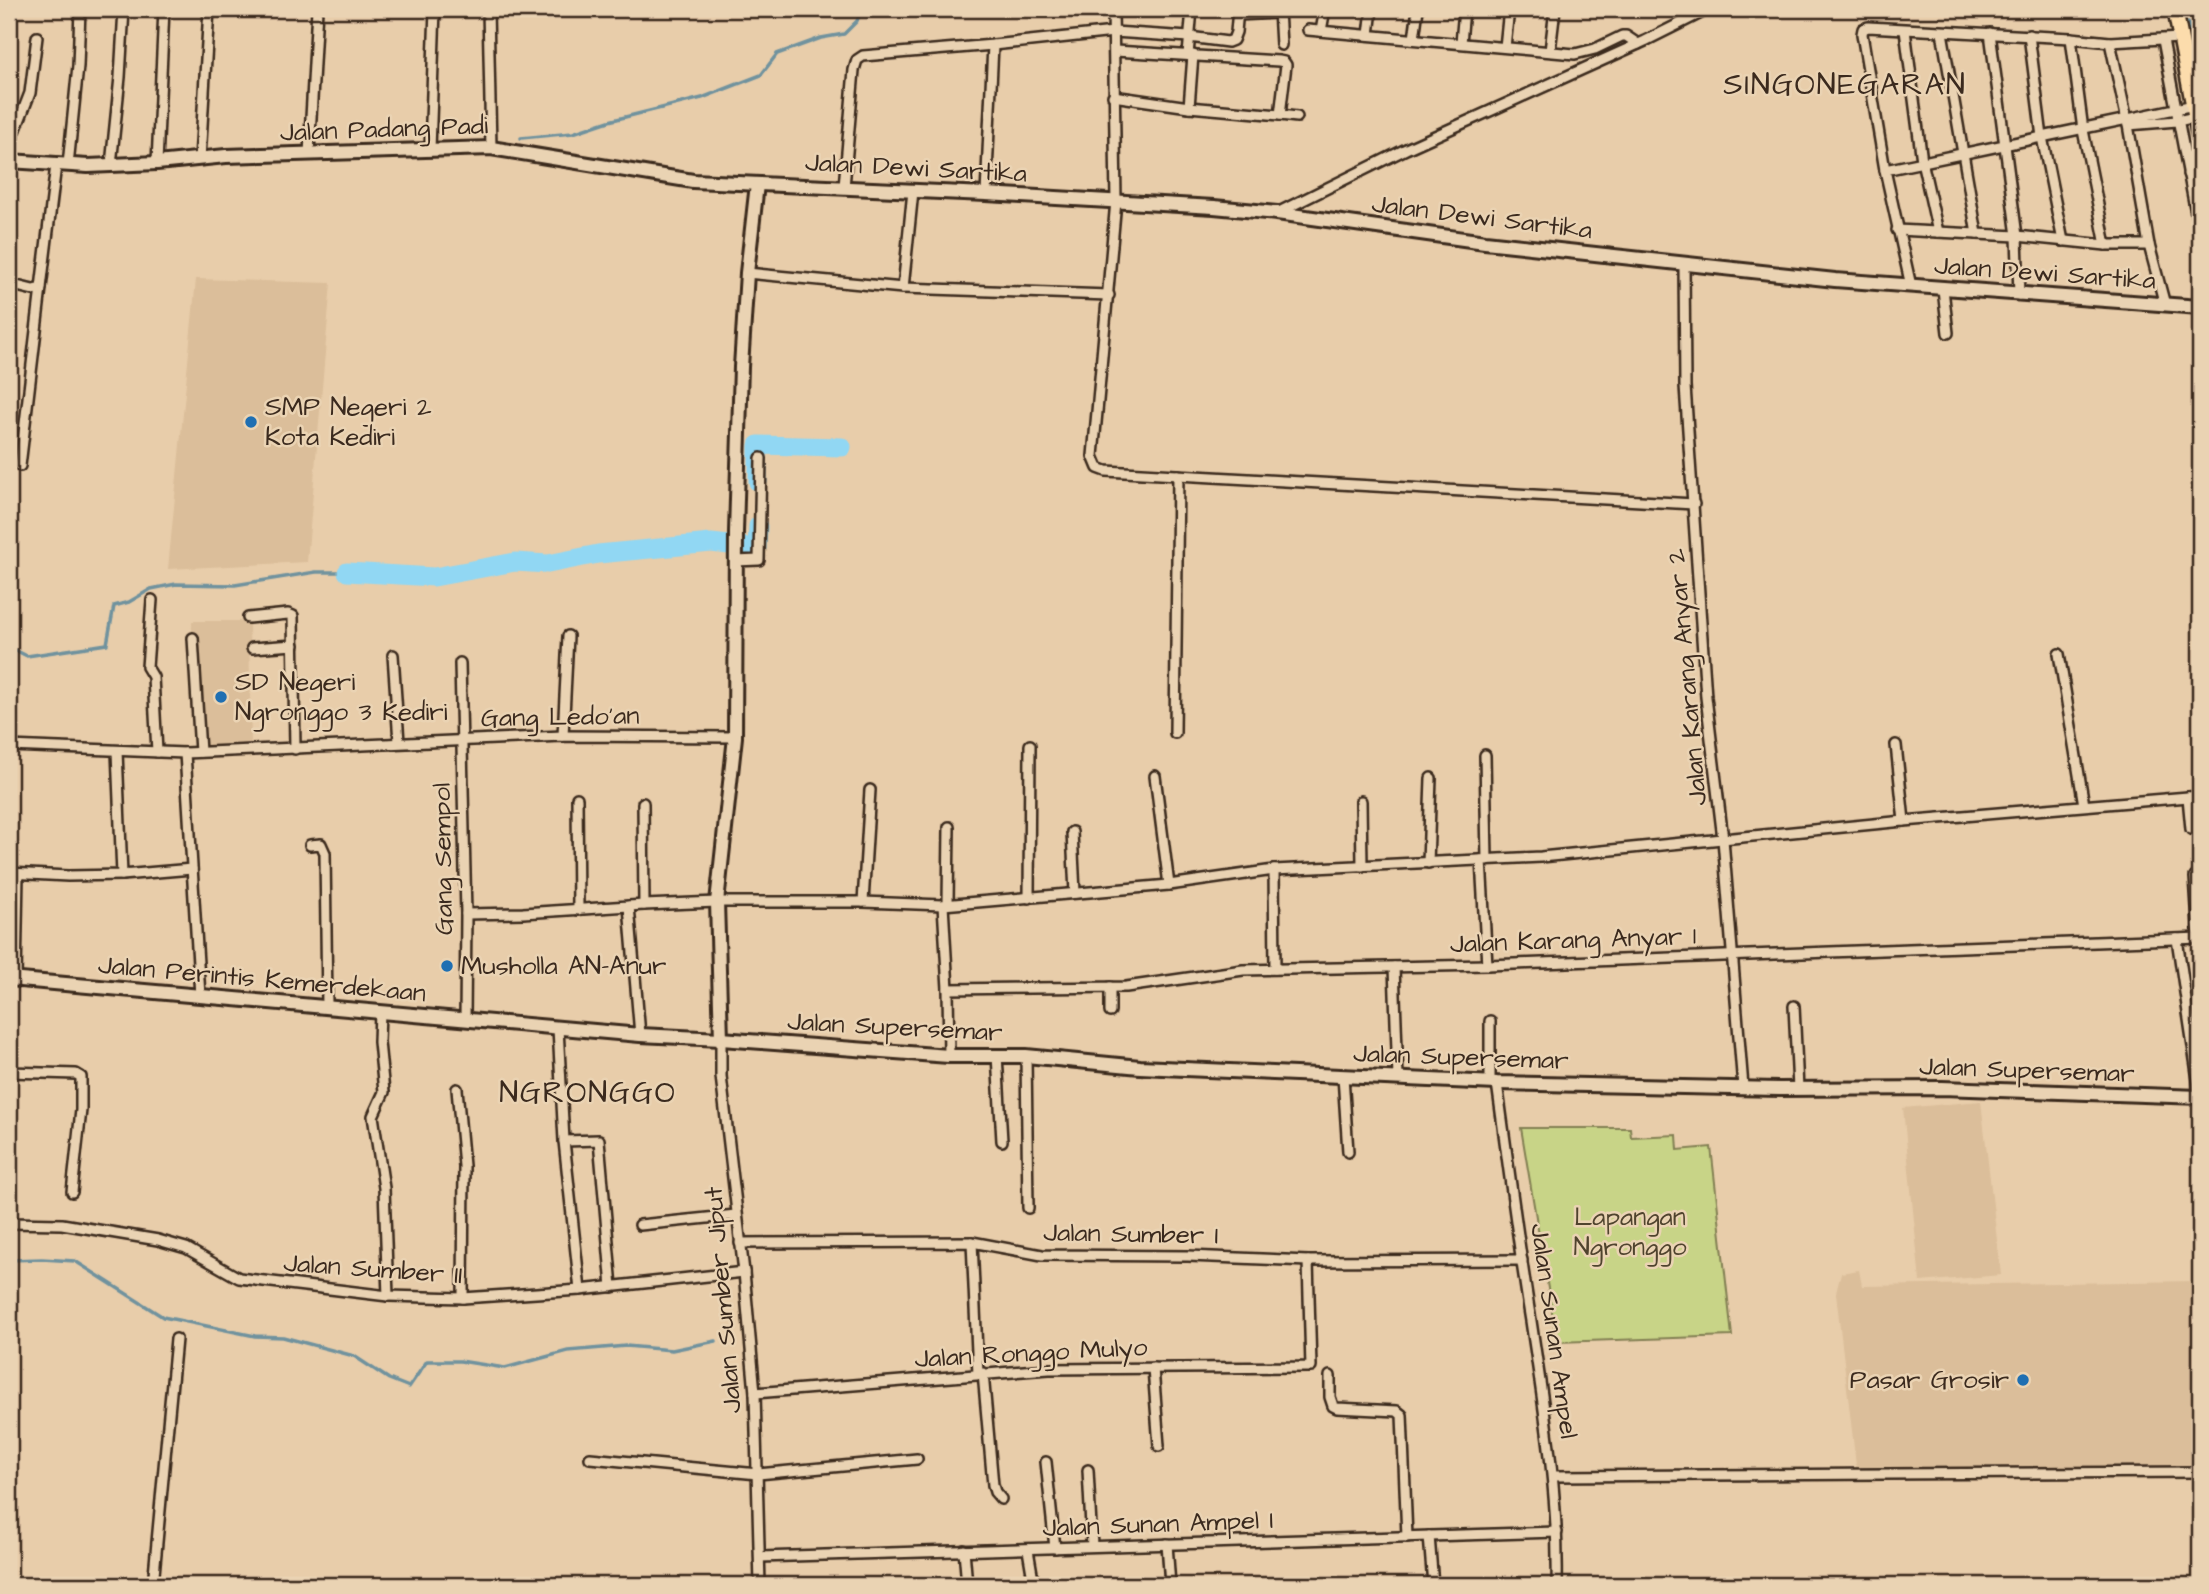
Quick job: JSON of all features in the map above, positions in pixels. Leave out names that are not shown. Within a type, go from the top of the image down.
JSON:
[{"type":"main road","points":[[2175,9],[2180,38],[2194,79],[2195,111],[2200,140]]},
{"type":"main road","name":"Jalan Padang Padi","points":[[9,161],[111,165],[309,154],[491,148],[683,180],[757,184]]},
{"type":"main road","points":[[721,1039],[717,902],[735,737],[735,558],[741,367],[747,273],[757,184]]},
{"type":"main road","name":"Jalan Dewi Sartika","points":[[757,184],[1116,201],[1278,213],[1485,242],[1684,264],[1943,289],[2200,307]]},
{"type":"main road","name":"Jalan Perintis Kemerdekaan","points":[[12,979],[640,1035],[721,1039]]},
{"type":"main road","name":"Jalan Supersemar","points":[[721,1039],[949,1056],[1026,1056],[1140,1067],[1494,1083],[1798,1089],[1942,1088],[2200,1095]]},
{"type":"street","points":[[20,466],[41,288],[78,66],[80,9]]},
{"type":"street","points":[[111,165],[124,9]]},
{"type":"street","points":[[157,163],[164,9]]},
{"type":"street","points":[[200,159],[209,9]]},
{"type":"street","points":[[309,154],[317,9]]},
{"type":"street","points":[[430,149],[435,9]]},
{"type":"street","points":[[488,9],[491,148]]},
{"type":"street","points":[[1113,9],[1116,201],[1094,462],[1098,468],[1106,471],[1694,504]]},
{"type":"street","points":[[1189,107],[1189,37],[1192,9]]},
{"type":"street","points":[[1321,31],[1325,9]]},
{"type":"street","points":[[1369,35],[1372,9]]},
{"type":"street","points":[[1414,39],[1418,9]]},
{"type":"street","points":[[1461,43],[1464,9]]},
{"type":"street","points":[[1505,47],[1508,9]]},
{"type":"street","points":[[1549,51],[1555,9]]},
{"type":"street","points":[[1278,213],[1406,149],[1709,9]]},
{"type":"street","points":[[844,187],[854,70],[860,58],[867,55],[1115,32],[1231,41],[1237,32],[1238,12],[1279,11],[1281,45]]},
{"type":"street","points":[[1911,286],[1885,170],[1863,29],[1868,27],[2029,35],[2109,42],[2180,38]]},
{"type":"street","points":[[1308,30],[1575,54],[1595,49],[1622,36],[1638,44]]},
{"type":"street","points":[[1905,30],[1922,161],[1938,232]]},
{"type":"street","points":[[1942,32],[1977,234]]},
{"type":"street","points":[[1990,33],[2017,236],[2019,295]]},
{"type":"street","points":[[2029,35],[2042,137],[2063,241]]},
{"type":"street","points":[[9,147],[30,93],[37,37]]},
{"type":"street","points":[[2071,38],[2083,130],[2106,245]]},
{"type":"street","points":[[2162,40],[2200,234]]},
{"type":"street","points":[[2109,42],[2149,246],[2165,305]]},
{"type":"street","points":[[986,194],[993,45]]},
{"type":"street","points":[[1115,51],[1284,62],[1286,65],[1280,115]]},
{"type":"street","points":[[1113,96],[1189,107],[1297,117]]},
{"type":"street","points":[[1885,170],[2176,110],[2195,111]]},
{"type":"street","points":[[2125,122],[2178,121],[2195,111]]},
{"type":"street","points":[[2188,174],[2200,172]]},
{"type":"street","points":[[903,288],[913,191]]},
{"type":"street","points":[[1897,230],[2149,246]]},
{"type":"street","name":"Jalan Karang Anyar 2","points":[[1684,264],[1685,376],[1706,697],[1723,839],[1742,1087]]},
{"type":"street","points":[[747,273],[903,288],[1109,295]]},
{"type":"street","points":[[9,284],[33,290],[41,288]]},
{"type":"street","points":[[1943,289],[1948,332]]},
{"type":"street","points":[[735,558],[759,560],[761,458]]},
{"type":"street","points":[[1175,733],[1178,475]]},
{"type":"street","points":[[152,600],[146,667],[153,677],[158,752]]},
{"type":"street","points":[[248,618],[291,614],[294,619],[295,749]]},
{"type":"street","points":[[563,736],[568,636]]},
{"type":"street","points":[[193,638],[200,752]]},
{"type":"street","points":[[252,648],[294,645]]},
{"type":"street","points":[[2059,654],[2084,805]]},
{"type":"street","points":[[393,655],[398,742]]},
{"type":"street","name":"Gang Sempol","points":[[460,663],[466,914],[465,1020]]},
{"type":"street","name":"Gang Ledo'an","points":[[9,746],[185,753],[563,736],[735,737]]},
{"type":"street","points":[[1029,898],[1030,745]]},
{"type":"street","points":[[1896,745],[1904,821]]},
{"type":"street","points":[[117,751],[122,875]]},
{"type":"street","points":[[185,753],[200,996]]},
{"type":"street","points":[[1485,755],[1486,965]]},
{"type":"street","points":[[1155,776],[1169,885]]},
{"type":"street","points":[[1428,863],[1431,778]]},
{"type":"street","points":[[863,902],[870,790]]},
{"type":"street","points":[[466,914],[717,902],[946,904],[1169,885],[1275,870],[1624,850],[1904,821],[2200,796]]},
{"type":"street","points":[[2188,797],[2191,828]]},
{"type":"street","points":[[577,798],[578,910]]},
{"type":"street","points":[[1361,801],[1362,866]]},
{"type":"street","points":[[643,803],[644,905]]},
{"type":"street","points":[[949,827],[946,904],[949,1056]]},
{"type":"street","points":[[1072,832],[1075,893]]},
{"type":"street","points":[[310,845],[321,844],[325,853],[327,1006]]},
{"type":"street","points":[[12,979],[13,873],[122,875],[192,869]]},
{"type":"street","points":[[1275,870],[1275,969]]},
{"type":"street","points":[[2195,877],[2200,938]]},
{"type":"street","points":[[629,906],[640,1035]]},
{"type":"street","name":"Jalan Karang Anyar 1","points":[[948,989],[1126,987],[1243,970],[1486,965],[2200,938]]},
{"type":"street","points":[[2177,939],[2200,1095]]},
{"type":"street","points":[[1394,967],[1398,1078]]},
{"type":"street","points":[[1110,987],[1111,1012]]},
{"type":"street","points":[[1794,1006],[1798,1089]]},
{"type":"street","points":[[380,1012],[379,1042],[384,1092],[373,1116],[384,1188],[388,1296]]},
{"type":"street","name":"Jalan Sunan Ampel","points":[[1490,1021],[1494,1083],[1553,1476],[1557,1585]]},
{"type":"street","points":[[558,1028],[564,1141],[580,1290]]},
{"type":"street","name":"Jalan Sumber Jiput","points":[[721,1039],[722,1076],[755,1393],[760,1585]]},
{"type":"street","points":[[997,1055],[1002,1141]]},
{"type":"street","points":[[1026,1056],[1028,1208]]},
{"type":"street","points":[[9,1072],[76,1074],[81,1077],[81,1110],[72,1192]]},
{"type":"street","points":[[1343,1076],[1348,1152]]},
{"type":"street","points":[[457,1089],[464,1166],[463,1298]]},
{"type":"street","points":[[564,1141],[599,1140],[611,1287]]},
{"type":"street","points":[[640,1225],[736,1215]]},
{"type":"street","name":"Jalan Sumber II","points":[[9,1223],[62,1224],[145,1238],[186,1248],[239,1278],[388,1296],[463,1298],[580,1290],[744,1272]]},
{"type":"street","points":[[972,1242],[981,1373],[993,1485],[1001,1499]]},
{"type":"street","name":"Jalan Sumber I","points":[[740,1243],[972,1242],[1042,1255],[1188,1256],[1308,1261],[1522,1260]]},
{"type":"street","name":"Jalan Ronggo Mulyo","points":[[755,1393],[981,1373],[1087,1368],[1311,1367],[1308,1261]]},
{"type":"street","points":[[153,1585],[176,1339]]},
{"type":"street","points":[[1153,1368],[1159,1446]]},
{"type":"street","points":[[1330,1376],[1332,1406],[1397,1411],[1402,1415],[1407,1537]]},
{"type":"street","points":[[590,1458],[758,1474],[917,1460]]},
{"type":"street","points":[[1046,1462],[1055,1548]]},
{"type":"street","points":[[1088,1470],[1092,1546]]},
{"type":"street","points":[[1553,1476],[2200,1472]]},
{"type":"street","name":"Jalan Sunan Ampel I","points":[[760,1557],[1557,1532]]},
{"type":"street","points":[[1429,1536],[1433,1585]]},
{"type":"street","points":[[1167,1545],[1170,1585]]},
{"type":"street","points":[[964,1550],[967,1585]]},
{"type":"street","points":[[1028,1550],[1034,1585]]},
{"type":"shaded area","name":"SMP Negeri 2 Kota Kediri","points":[[196,279],[331,283],[307,562],[168,569]]},
{"type":"shaded area","name":"SD Negeri Ngronggo 3 Kediri","points":[[192,621],[249,621],[251,748],[199,749],[198,717],[191,711]]},
{"type":"shaded area","points":[[1981,1101],[2001,1275],[1920,1282],[1903,1108]]},
{"type":"shaded area","name":"Pasar Grosir","points":[[1859,1270],[1862,1286],[2200,1281],[2200,1468],[2030,1468],[1857,1474],[1836,1293],[1841,1273]]},
{"type":"green space","name":"Lapangan Ngronggo","points":[[1521,1128],[1630,1128],[1631,1137],[1677,1135],[1678,1150],[1711,1147],[1732,1336],[1557,1342]]},
{"type":"waterway","points":[[521,138],[573,133],[609,121],[702,98],[761,75],[777,54],[821,38],[844,34],[857,21],[861,9]]},
{"type":"waterway","points":[[2185,9],[2187,17]]},
{"type":"waterway","points":[[2188,23],[2200,71]]},
{"type":"waterway","points":[[2192,37],[2200,45]]},
{"type":"waterway","points":[[758,482],[758,445],[842,447]]},
{"type":"waterway","points":[[347,572],[434,577],[515,562],[548,564],[598,554],[711,543],[757,548],[758,526]]},
{"type":"waterway","points":[[9,647],[27,656],[107,644],[114,606],[129,602],[151,589],[176,584],[235,585],[316,572],[347,572]]},
{"type":"waterway","points":[[9,1260],[75,1261],[163,1317],[255,1336],[283,1337],[354,1356],[389,1379],[409,1387],[427,1361],[460,1361],[505,1368],[568,1351],[626,1346],[672,1350],[716,1341]]},
{"type":"place","name":"SMP Negeri 2 Kota Kediri","points":[[251,422]]},
{"type":"place","name":"SD Negeri Ngronggo 3 Kediri","points":[[221,697]]},
{"type":"place","name":"Musholla AN-Anur","points":[[447,966]]},
{"type":"place","name":"Pasar Grosir","points":[[2023,1380]]},
{"type":"district","name":"SINGONEGARAN","points":[[1845,85]]},
{"type":"district","name":"NGRONGGO","points":[[588,1093]]}]
